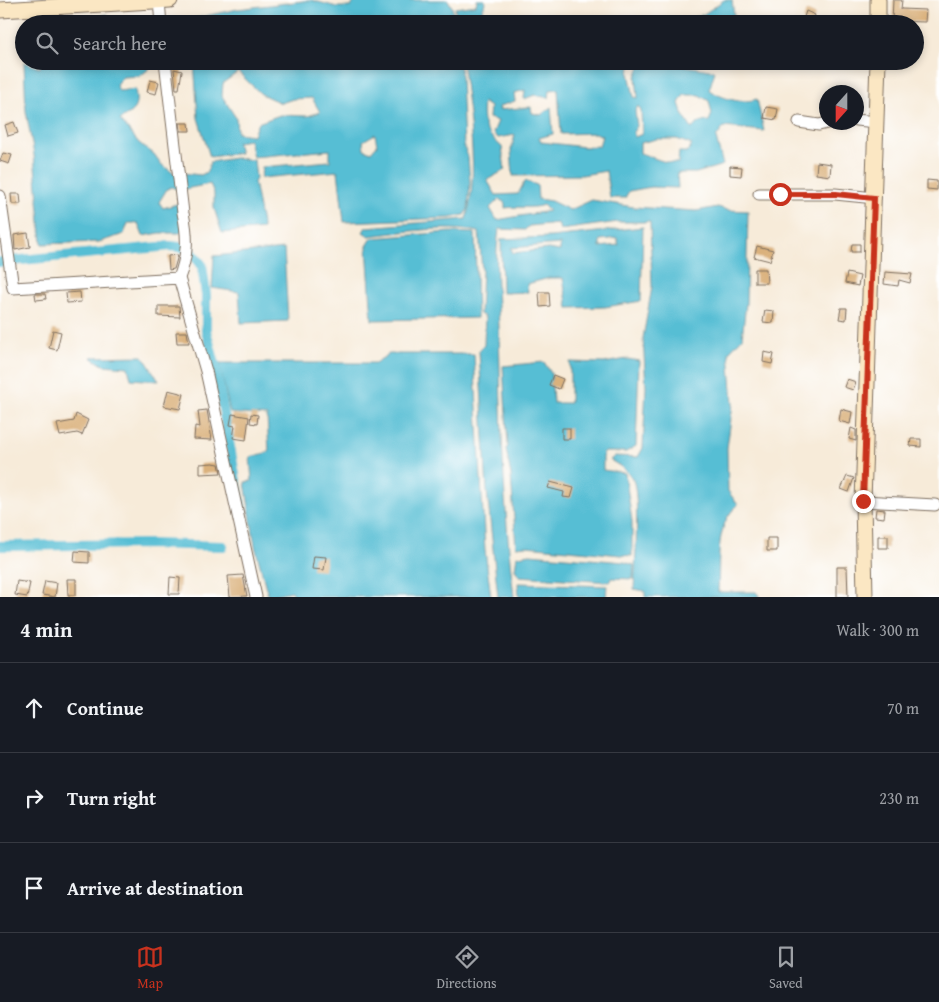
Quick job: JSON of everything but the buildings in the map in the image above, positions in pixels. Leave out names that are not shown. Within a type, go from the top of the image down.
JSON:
[{"type":"main road","points":[[0,10],[164,0]]},
{"type":"main road","points":[[878,0],[878,15]]},
{"type":"main road","points":[[865,597],[863,501],[878,70]]},
{"type":"street","points":[[162,15],[164,0]]},
{"type":"street","points":[[166,70],[182,213],[188,237],[186,261],[179,278],[206,371],[256,597]]},
{"type":"street","points":[[864,121],[877,122]]},
{"type":"street","points":[[799,122],[819,124]]},
{"type":"street","points":[[759,194],[836,194],[874,198]]},
{"type":"street","points":[[0,196],[13,288],[179,278]]},
{"type":"street","points":[[863,501],[935,505]]},
{"type":"water","points":[[311,0],[337,7],[351,7],[355,0],[448,0],[453,15],[210,15],[238,9]]},
{"type":"water","points":[[477,0],[485,0],[480,15],[456,15],[455,8],[476,5]]},
{"type":"water","points":[[724,0],[732,0],[734,15],[701,15]]},
{"type":"water","points":[[24,70],[148,70],[140,76],[123,77],[116,84],[119,91],[135,89],[136,95],[135,108],[120,120],[139,143],[154,154],[162,165],[172,172],[201,175],[207,172],[210,162],[235,158],[254,160],[256,179],[254,182],[263,229],[222,233],[214,208],[214,193],[210,184],[180,190],[171,187],[167,189],[159,202],[163,208],[184,202],[184,228],[180,233],[160,233],[143,236],[138,223],[128,223],[124,234],[99,242],[42,244],[34,155],[26,111]]},
{"type":"water","points":[[195,70],[460,70],[464,146],[468,157],[470,182],[468,209],[464,215],[450,218],[344,222],[338,171],[261,178],[262,167],[330,161],[330,150],[253,157],[249,140],[237,142],[240,153],[210,157],[198,118]],"holes":[[[238,72],[261,94],[281,103],[293,99],[312,98],[320,112],[308,116],[280,115],[258,123],[253,135],[237,133],[236,118],[222,96],[223,83]],[[375,134],[377,145],[371,152],[364,149],[363,141]]]},
{"type":"water","points":[[463,70],[630,70],[634,97],[638,98],[636,77],[639,70],[709,70],[715,71],[709,90],[732,100],[757,99],[764,131],[724,127],[716,138],[723,165],[696,173],[677,173],[678,188],[651,187],[629,191],[625,198],[610,198],[606,171],[582,175],[513,176],[511,150],[515,135],[498,138],[493,133],[498,121],[489,118],[490,107],[483,102],[482,116],[485,128],[502,147],[505,170],[487,180],[496,195],[518,194],[525,181],[537,185],[538,199],[551,201],[570,210],[592,200],[633,207],[696,211],[718,207],[727,210],[748,211],[746,303],[742,338],[729,352],[733,404],[727,448],[728,491],[738,505],[730,513],[722,533],[718,592],[756,592],[760,597],[645,597],[645,591],[634,589],[635,488],[633,480],[628,473],[610,460],[615,456],[638,457],[643,448],[646,387],[643,338],[652,287],[650,222],[618,222],[560,230],[558,223],[529,226],[525,230],[499,229],[497,266],[502,429],[507,530],[514,597],[498,597],[487,491],[479,351],[484,345],[485,317],[480,314],[482,271],[479,232],[438,229],[369,236],[363,232],[366,227],[466,219],[472,183],[470,120]],"holes":[[[558,89],[561,134],[596,133],[602,136],[599,146],[585,147],[541,142],[539,138],[553,134],[551,107],[541,115],[532,113],[531,107],[499,110],[500,106],[515,101],[514,93],[525,90],[524,99],[535,95],[549,98],[550,90]],[[684,95],[699,95],[709,101],[712,114],[709,121],[699,123],[692,129],[683,115],[679,103]],[[638,106],[641,110],[642,134],[635,137],[633,132],[637,126],[635,111]],[[657,139],[677,139],[692,145],[687,152],[679,152],[678,163],[673,163],[640,153],[640,143]],[[499,199],[505,203],[505,208],[543,205],[549,211],[497,220],[490,208]]]},
{"type":"water","points":[[643,227],[641,301],[605,307],[568,308],[563,278],[549,278],[527,284],[528,292],[502,293],[501,239],[551,237]],"holes":[[[617,238],[619,245],[600,247],[600,240]],[[560,244],[560,251],[548,249],[513,253],[511,248]]]},
{"type":"water","points":[[450,232],[475,233],[477,318],[372,320],[367,246],[372,238]]},
{"type":"water","points":[[284,249],[288,321],[241,323],[239,292],[212,288],[214,256]]},
{"type":"water","points":[[389,354],[474,354],[485,550],[491,597],[295,597],[292,591],[268,596],[255,546],[245,482],[252,481],[250,457],[269,452],[267,416],[230,413],[219,363],[375,363]]},
{"type":"water","points":[[143,356],[159,381],[131,379],[128,367],[103,365],[91,357]]},
{"type":"water","points":[[627,359],[639,361],[636,446],[626,452],[603,452],[603,470],[625,473],[632,521],[632,556],[526,546],[516,547],[511,475],[506,449],[508,446],[503,366],[544,362],[551,373],[553,403],[570,403],[570,362],[604,363]]},
{"type":"water","points":[[530,554],[624,562],[634,565],[633,579],[611,578],[610,582],[519,576],[515,569],[517,556]]},
{"type":"water","points":[[518,583],[607,586],[606,597],[519,597]]},
{"type":"waterway","points":[[0,262],[170,246],[188,248],[202,265],[206,295],[206,331],[215,364],[242,514]]},
{"type":"waterway","points":[[0,546],[149,544],[223,546]]},
{"type":"route","points":[[780,194],[800,196],[836,194],[874,198],[863,501]]}]
